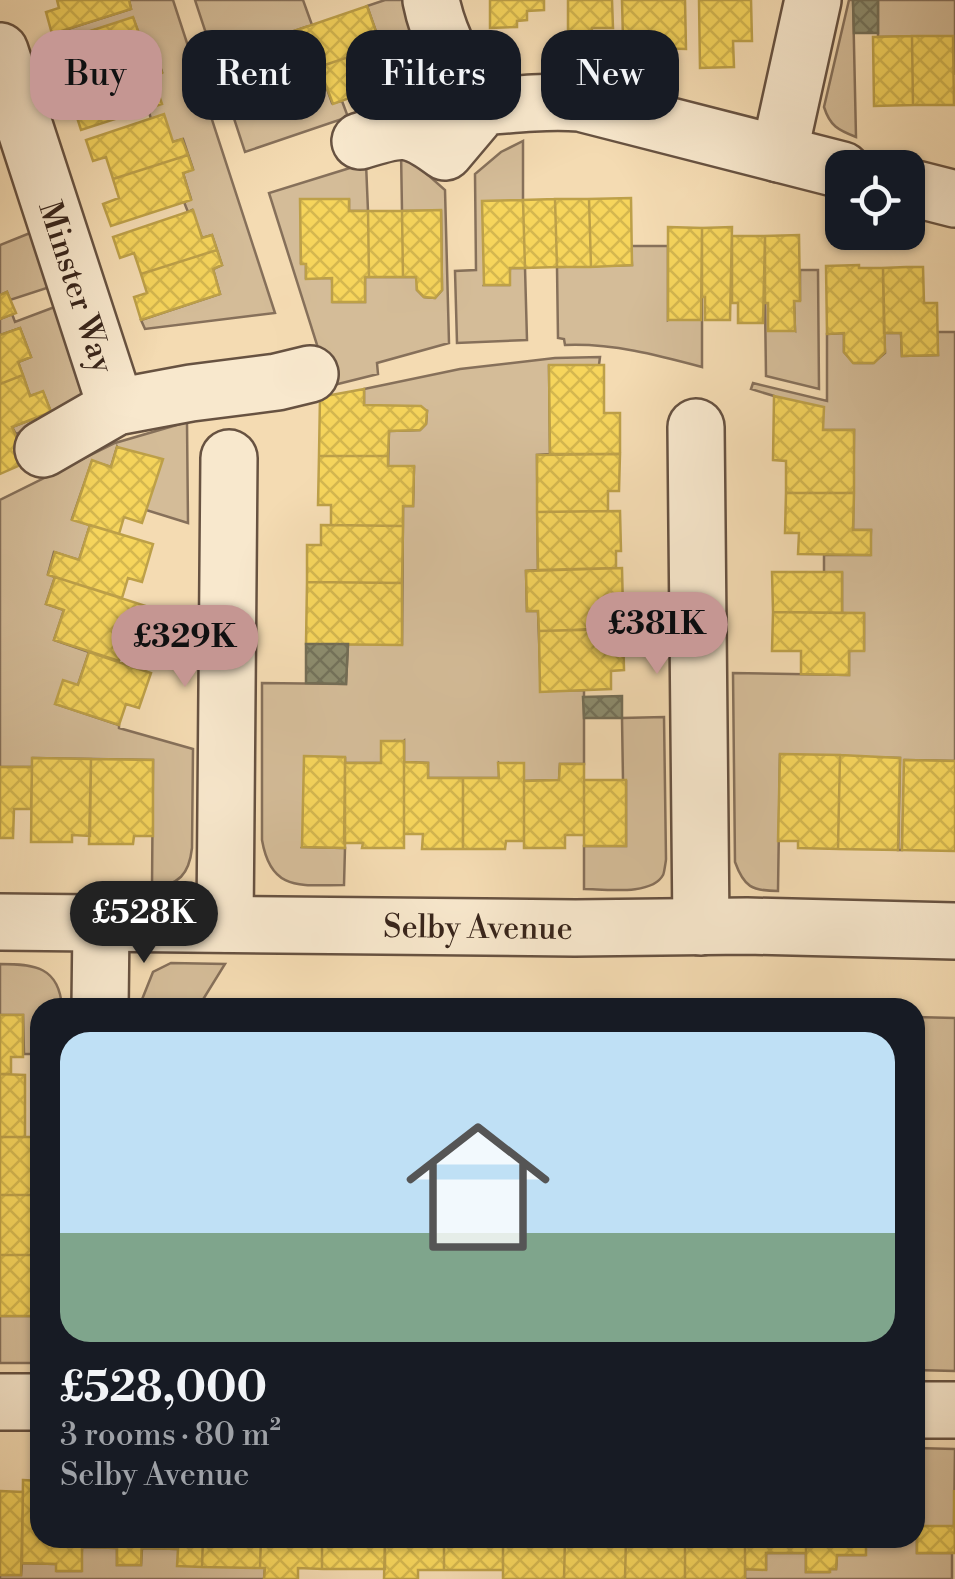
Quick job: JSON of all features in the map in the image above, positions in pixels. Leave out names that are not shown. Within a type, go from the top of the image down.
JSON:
[{"type":"street","points":[[431,0],[439,30]]},
{"type":"street","points":[[779,154],[812,0]]},
{"type":"street","name":"Minster Way","points":[[0,52],[116,407]]},
{"type":"street","points":[[521,104],[580,104],[825,166]]},
{"type":"street","points":[[360,140],[398,129],[424,136],[445,152],[472,120]]},
{"type":"street","points":[[925,192],[955,200]]},
{"type":"street","name":"Minster Way","points":[[43,450],[116,407],[310,374]]},
{"type":"street","points":[[696,427],[702,927]]},
{"type":"street","points":[[225,924],[229,458]]},
{"type":"street","name":"Selby Avenue","points":[[0,922],[955,930]]},
{"type":"street","points":[[100,998],[101,924]]},
{"type":"street","points":[[0,1402],[30,1402]]},
{"type":"street","points":[[925,1410],[955,1410]]},
{"type":"shaded area","points":[[129,0],[173,0],[183,30],[182,120],[212,120],[275,313],[145,329],[141,320],[220,294],[213,269],[222,265],[212,235],[202,238],[192,210],[188,212],[184,202],[191,199],[183,173],[193,169],[183,139],[173,142],[152,120],[162,120],[162,30],[137,30],[133,18],[95,30],[65,30],[131,9]]},
{"type":"shaded area","points":[[195,0],[303,0],[312,25],[297,30],[205,30]]},
{"type":"shaded area","points":[[385,0],[412,0],[420,30],[375,30],[367,6]]},
{"type":"shaded area","points":[[849,0],[853,0],[856,137],[836,126],[824,107]]},
{"type":"shaded area","points":[[878,0],[955,0],[955,75],[953,36],[878,37]]},
{"type":"shaded area","points":[[326,86],[332,103],[342,101],[346,118],[245,152],[234,120],[326,120]]},
{"type":"shaded area","points":[[523,141],[523,200],[484,285],[509,285],[510,268],[525,268],[527,340],[457,343],[455,271],[476,270],[475,174],[501,152]]},
{"type":"shaded area","points":[[401,151],[445,190],[449,343],[377,363],[378,374],[330,386],[269,193],[366,163],[368,211],[349,211],[349,200],[301,200],[301,263],[306,264],[306,278],[332,278],[333,302],[365,302],[365,277],[417,277],[417,290],[424,297],[435,298],[442,290],[441,211],[402,211]]},
{"type":"shaded area","points":[[35,231],[53,286],[10,300],[7,292],[0,295],[0,245]]},
{"type":"shaded area","points":[[631,246],[668,246],[668,320],[702,297],[702,367],[617,348],[565,345],[564,339],[558,338],[557,267],[632,265]]},
{"type":"shaded area","points":[[800,270],[818,270],[819,389],[766,376],[765,303],[795,330],[794,301],[800,300]]},
{"type":"shaded area","points":[[60,305],[90,399],[84,407],[16,434],[12,427],[51,412],[43,392],[30,396],[18,362],[31,357],[20,328],[0,335],[0,319],[12,314],[15,322]]},
{"type":"shaded area","points":[[937,332],[955,332],[955,761],[905,760],[902,850],[898,850],[900,758],[780,755],[778,891],[755,888],[742,877],[735,862],[733,673],[849,675],[849,651],[864,650],[864,614],[842,613],[842,573],[824,572],[824,555],[870,555],[871,530],[853,530],[854,430],[823,430],[774,396],[751,389],[753,383],[827,401],[827,334],[844,333],[844,352],[854,363],[873,363],[885,353],[884,333],[901,333],[902,356],[938,355]]},
{"type":"shaded area","points":[[600,357],[599,365],[549,366],[550,454],[537,455],[538,570],[526,571],[527,611],[538,611],[541,691],[584,690],[584,764],[560,764],[559,780],[524,781],[499,763],[499,778],[428,778],[428,763],[404,762],[404,741],[381,763],[345,763],[345,757],[302,847],[345,848],[344,885],[301,884],[280,877],[266,857],[262,840],[262,683],[346,684],[348,644],[402,644],[403,506],[413,506],[414,467],[388,466],[389,431],[420,430],[426,424],[427,411],[364,405],[364,389],[460,369]]},
{"type":"shaded area","points":[[187,422],[188,523],[146,510],[117,447],[111,467],[92,461],[72,519],[90,525],[79,560],[54,552],[48,574],[55,577],[46,604],[64,610],[54,640],[89,652],[78,685],[56,704],[119,728],[193,749],[192,848],[188,865],[176,881],[152,889],[153,760],[33,758],[32,767],[0,767],[0,500],[115,443]]},
{"type":"shaded area","points":[[664,717],[663,875],[657,882],[638,889],[584,889],[584,846],[626,846],[622,718]]},
{"type":"shaded area","points":[[171,963],[225,964],[204,998],[143,998],[153,972]]},
{"type":"shaded area","points":[[0,964],[34,967],[56,983],[61,998],[30,998],[30,1054],[24,1054],[23,1015],[0,1015]]},
{"type":"shaded area","points":[[925,1017],[955,1018],[955,1371],[925,1370]]},
{"type":"shaded area","points":[[0,1316],[30,1316],[30,1363],[0,1363]]},
{"type":"shaded area","points":[[925,1448],[955,1449],[954,1526],[925,1527]]},
{"type":"shaded area","points":[[82,1548],[117,1548],[117,1565],[141,1565],[142,1548],[178,1549],[265,1568],[264,1579],[0,1579],[0,1575],[21,1575],[22,1563],[56,1564],[57,1571],[81,1571]]},
{"type":"shaded area","points":[[865,1548],[952,1553],[952,1579],[745,1579],[745,1569],[766,1569],[766,1553],[806,1553],[806,1572],[836,1569],[837,1555],[865,1555]]},
{"type":"building: Homes","points":[[57,0],[129,0],[131,9],[65,30],[51,30],[46,12],[59,8]]},
{"type":"building: Homes","points":[[490,0],[544,0],[544,10],[527,11],[527,20],[517,21],[517,27],[490,28]]},
{"type":"building: Homes","points":[[568,0],[612,0],[613,28],[568,30]]},
{"type":"building: Homes","points":[[622,0],[685,0],[686,49],[679,49],[679,30],[623,30]]},
{"type":"building: Homes","points":[[699,0],[751,0],[752,41],[733,41],[734,67],[700,68]]},
{"type":"building: Homes","points":[[367,6],[375,30],[346,30],[346,58],[326,65],[326,30],[297,30]]},
{"type":"building: Homes","points":[[133,17],[138,30],[93,30]]},
{"type":"building: Homes","points":[[912,36],[913,105],[874,106],[873,37]]},
{"type":"building: Homes","points":[[912,36],[953,36],[954,105],[913,105]]},
{"type":"building: Homes","points":[[346,58],[346,99],[333,104],[326,86],[326,65]]},
{"type":"building: Homes","points":[[162,115],[173,142],[182,139],[188,155],[113,179],[106,157],[93,161],[86,140],[146,120],[162,120]]},
{"type":"building: Homes","points":[[78,120],[112,120],[81,130]]},
{"type":"building: Homes","points":[[188,155],[193,170],[183,173],[191,200],[111,226],[103,204],[119,198],[113,179]]},
{"type":"building: Homes","points":[[631,198],[632,265],[591,267],[589,199]]},
{"type":"building: Homes","points":[[300,199],[349,199],[349,211],[368,211],[369,277],[365,277],[365,302],[332,302],[332,278],[306,279],[306,264],[301,264]]},
{"type":"building: Homes","points":[[555,199],[589,199],[591,267],[557,267]]},
{"type":"building: Homes","points":[[555,199],[557,267],[525,268],[523,200]]},
{"type":"building: Homes","points":[[523,200],[525,268],[510,268],[510,285],[484,285],[482,201]]},
{"type":"building: Homes","points":[[193,210],[202,238],[212,235],[217,250],[141,274],[134,253],[120,258],[113,237]]},
{"type":"building: Homes","points":[[441,210],[442,290],[435,298],[424,297],[417,290],[416,277],[403,277],[402,211]]},
{"type":"building: Homes","points":[[368,211],[402,211],[403,277],[369,277]]},
{"type":"building: Homes","points":[[668,227],[702,228],[701,320],[668,320]]},
{"type":"building: Homes","points":[[732,227],[730,320],[705,320],[702,228]]},
{"type":"building: Homes","points":[[799,235],[800,301],[794,301],[795,331],[768,331],[765,236]]},
{"type":"building: Homes","points":[[732,236],[765,236],[763,323],[738,323],[738,303],[732,303]]},
{"type":"building: Homes","points":[[217,250],[222,265],[213,269],[220,294],[141,320],[134,297],[147,293],[141,274]]},
{"type":"building: Homes","points":[[826,266],[883,268],[885,352],[874,363],[853,363],[844,352],[844,333],[827,334]]},
{"type":"building: Homes","points":[[923,267],[924,303],[937,303],[938,355],[902,356],[901,333],[884,333],[883,268]]},
{"type":"building: Homes","points":[[7,292],[16,313],[0,319],[0,295]]},
{"type":"building: Homes","points":[[20,328],[31,357],[18,362],[23,375],[0,384],[0,335]]},
{"type":"building: Homes","points":[[549,365],[604,365],[604,413],[620,413],[620,454],[550,454]]},
{"type":"building: Homes","points":[[23,375],[30,396],[43,391],[51,412],[12,427],[27,462],[0,474],[0,384]]},
{"type":"building: Homes","points":[[364,389],[364,405],[421,406],[427,411],[426,424],[420,430],[389,431],[388,456],[319,456],[320,397]]},
{"type":"building: Homes","points":[[774,396],[824,407],[823,430],[854,430],[854,493],[786,493],[786,461],[773,460]]},
{"type":"building: Homes","points":[[117,447],[163,459],[142,523],[124,517],[119,534],[72,520],[92,460],[111,467]]},
{"type":"building: Homes","points":[[620,454],[619,491],[608,491],[608,511],[537,512],[537,455]]},
{"type":"building: Homes","points":[[319,456],[388,456],[388,466],[414,466],[413,506],[403,506],[403,526],[331,525],[331,505],[318,505]]},
{"type":"building: Homes","points":[[786,493],[854,493],[853,530],[871,530],[871,555],[798,554],[799,533],[785,533]]},
{"type":"building: Homes","points":[[620,511],[621,551],[616,551],[616,568],[538,570],[537,512]]},
{"type":"building: Homes","points":[[90,525],[153,544],[142,582],[128,578],[122,598],[48,575],[55,552],[79,560]]},
{"type":"building: Homes","points":[[321,525],[403,526],[402,583],[307,582],[307,545],[321,545]]},
{"type":"building: Homes","points":[[622,568],[623,610],[607,610],[607,629],[539,631],[538,611],[527,611],[526,571]]},
{"type":"building: Homes","points":[[772,572],[842,572],[842,613],[773,612]]},
{"type":"building: Homes","points":[[55,577],[152,608],[140,648],[125,643],[119,661],[54,640],[64,610],[46,604]]},
{"type":"building: Homes","points":[[307,582],[402,583],[402,645],[306,644]]},
{"type":"building: Homes","points":[[773,612],[864,613],[864,651],[849,651],[849,675],[801,674],[801,651],[772,651]]},
{"type":"building: Homes","points":[[623,629],[624,670],[611,671],[611,689],[540,692],[539,631]]},
{"type":"building: Homes","points":[[89,652],[151,673],[139,708],[126,704],[119,725],[55,704],[63,680],[78,685]]},
{"type":"building: Homes","points":[[381,741],[404,741],[404,848],[362,848],[363,843],[344,843],[345,763],[381,763]]},
{"type":"building: Homes","points":[[780,754],[840,755],[838,849],[798,848],[798,841],[778,841]]},
{"type":"building: Homes","points":[[840,755],[900,758],[898,850],[838,849]]},
{"type":"building: Homes","points":[[304,756],[345,757],[345,848],[302,847]]},
{"type":"building: Homes","points":[[32,758],[91,759],[90,836],[72,835],[72,842],[31,842]]},
{"type":"building: Homes","points":[[91,759],[153,760],[153,836],[134,836],[133,844],[89,844]]},
{"type":"building: Homes","points":[[904,760],[955,761],[955,851],[902,850]]},
{"type":"building: Homes","points":[[404,762],[428,763],[428,778],[463,778],[463,849],[422,849],[423,834],[404,834]]},
{"type":"building: Homes","points":[[498,763],[524,763],[524,841],[506,841],[505,849],[463,849],[463,778],[499,778]]},
{"type":"building: Homes","points":[[560,764],[584,764],[584,835],[565,835],[565,848],[524,848],[524,781],[559,780]]},
{"type":"building: Homes","points":[[0,767],[32,767],[31,809],[14,809],[13,838],[0,838]]},
{"type":"building: Homes","points":[[584,780],[626,780],[626,846],[584,846]]},
{"type":"building: Homes","points":[[0,1015],[23,1015],[23,1057],[11,1057],[11,1074],[0,1074]]},
{"type":"building: Homes","points":[[0,1074],[25,1075],[25,1137],[0,1137]]},
{"type":"building: Homes","points":[[0,1137],[30,1137],[30,1195],[0,1195]]},
{"type":"building: Homes","points":[[0,1195],[30,1195],[30,1255],[0,1255]]},
{"type":"building: Homes","points":[[0,1255],[30,1255],[30,1316],[0,1316]]},
{"type":"building: Homes","points":[[23,1480],[30,1480],[30,1548],[82,1548],[82,1571],[56,1571],[56,1564],[22,1563]]},
{"type":"building: Homes","points":[[954,1490],[955,1553],[917,1553],[917,1548],[925,1548],[925,1526],[954,1526]]},
{"type":"building: Homes","points":[[0,1491],[23,1492],[21,1575],[0,1575]]},
{"type":"building: Homes","points":[[117,1548],[142,1548],[141,1565],[117,1565]]},
{"type":"building: Homes","points":[[142,1548],[203,1548],[202,1567],[177,1566],[178,1549]]},
{"type":"building: Homes","points":[[203,1548],[261,1548],[260,1568],[202,1567]]},
{"type":"building: Homes","points":[[261,1548],[322,1548],[322,1569],[298,1568],[298,1579],[264,1579],[265,1568],[260,1568]]},
{"type":"building: Homes","points":[[322,1548],[385,1548],[385,1569],[322,1569]]},
{"type":"building: Homes","points":[[385,1548],[444,1548],[444,1570],[418,1570],[418,1579],[384,1579]]},
{"type":"building: Homes","points":[[444,1548],[503,1548],[503,1570],[444,1570]]},
{"type":"building: Homes","points":[[503,1548],[565,1548],[564,1579],[503,1579]]},
{"type":"building: Homes","points":[[565,1548],[626,1548],[625,1579],[564,1579]]},
{"type":"building: Homes","points":[[626,1548],[685,1548],[685,1579],[625,1579]]},
{"type":"building: Homes","points":[[685,1548],[745,1548],[745,1579],[685,1579]]},
{"type":"building: Homes","points":[[745,1548],[806,1548],[806,1553],[766,1553],[766,1570],[745,1569]]},
{"type":"building: Homes","points":[[806,1548],[866,1548],[866,1555],[837,1555],[836,1569],[830,1572],[806,1572]]},
{"type":"building: Industry","points":[[853,0],[878,0],[878,33],[854,33]]},
{"type":"building: Industry","points":[[306,644],[348,644],[346,684],[306,683]]},
{"type":"building: Industry","points":[[622,696],[622,718],[584,718],[583,697]]}]
